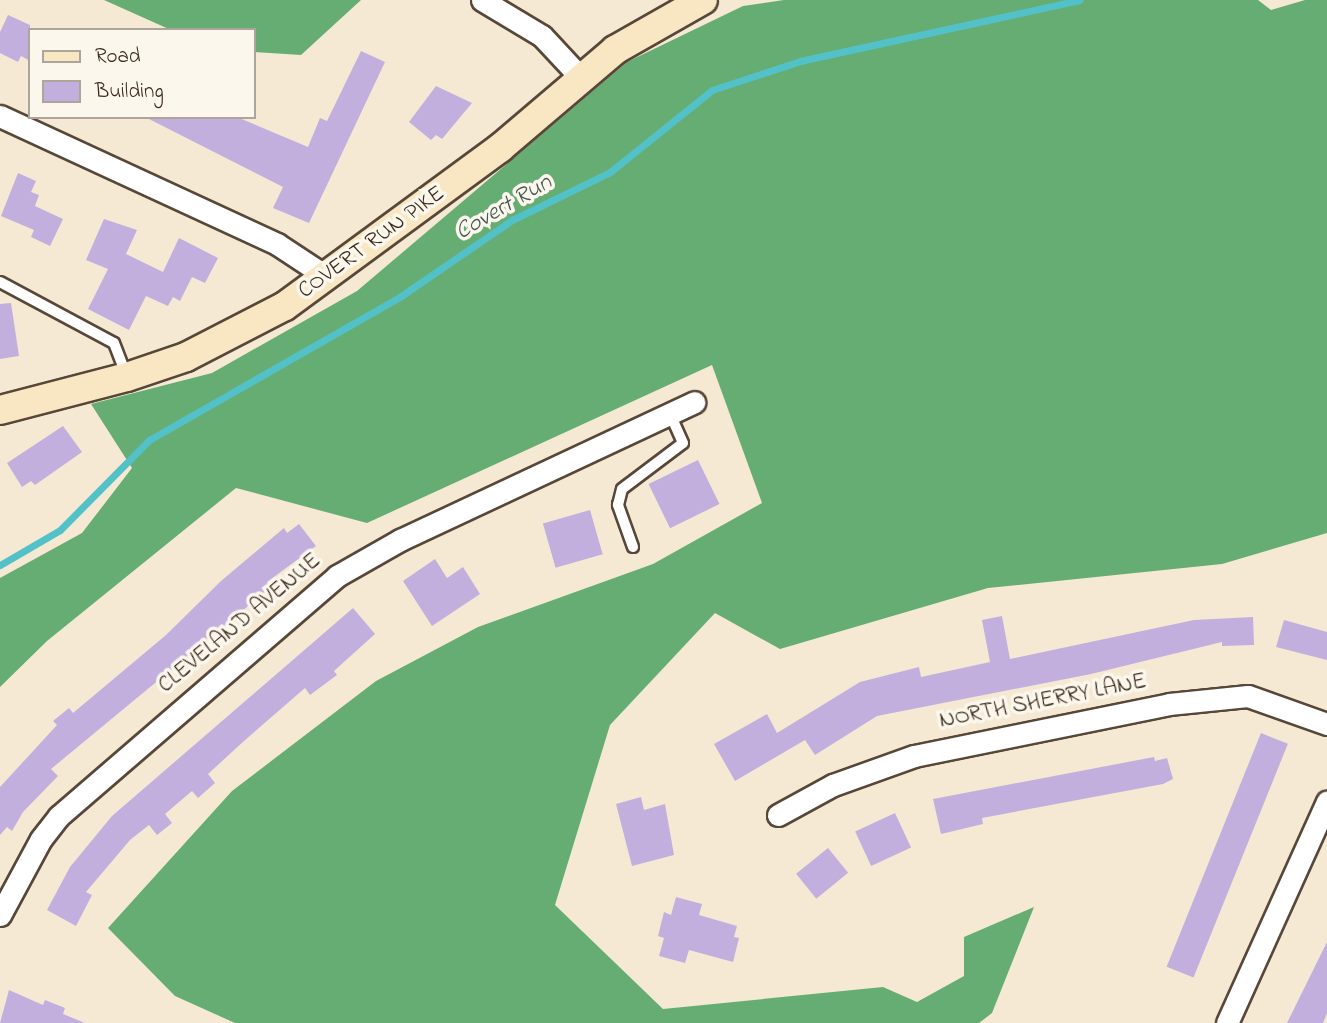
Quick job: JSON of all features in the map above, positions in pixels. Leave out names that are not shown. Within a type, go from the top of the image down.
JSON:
[{"type":"street","points":[[482,0],[542,36],[582,79]]},
{"type":"street","name":"COVERT RUN PIKE","points":[[0,410],[127,377],[186,357],[285,306],[500,149],[582,79],[651,26],[703,0]]},
{"type":"street","points":[[0,116],[277,244],[327,277]]},
{"type":"street","name":"CLEVELAND AVENUE","points":[[0,915],[41,839],[59,816],[337,576],[400,540],[694,402]]},
{"type":"street","name":"NORTH SHERRY LANE","points":[[778,815],[833,785],[914,755],[1169,704],[1248,696],[1327,724]]},
{"type":"street","points":[[1227,1023],[1327,802]]},
{"type":"lane","points":[[0,282],[114,343],[127,377]]},
{"type":"lane","points":[[633,547],[618,505],[622,489],[682,443],[670,414]]},
{"type":"green space","points":[[104,0],[361,0],[301,55],[256,52],[256,28],[167,28]]},
{"type":"green space","points":[[784,0],[1258,0],[1271,10],[1305,0],[1327,0],[1327,533],[1222,564],[988,588],[780,649],[715,613],[610,725],[555,905],[663,1009],[883,987],[917,1002],[964,976],[964,937],[1034,907],[992,1013],[979,1023],[235,1023],[175,996],[108,928],[232,791],[376,681],[478,627],[653,564],[762,503],[712,365],[367,523],[236,488],[47,641],[0,687],[0,578],[82,533],[132,468],[91,404],[212,373],[357,291],[627,62],[743,6]]},
{"type":"building","points":[[8,15],[30,25],[28,60],[21,56],[18,62],[0,53],[0,32]]},
{"type":"building","points":[[361,51],[385,62],[309,223],[273,208],[283,187],[149,119],[242,119],[308,147],[320,118],[327,121]]},
{"type":"building","points":[[436,86],[472,103],[442,139],[436,135],[431,140],[409,122]]},
{"type":"building","points":[[18,173],[36,181],[31,192],[39,195],[35,206],[63,219],[50,246],[31,237],[34,230],[1,216]]},
{"type":"building","points":[[104,219],[137,230],[126,254],[163,272],[179,238],[218,258],[205,283],[192,277],[180,301],[173,297],[168,306],[146,296],[129,330],[88,309],[108,269],[86,260]]},
{"type":"building","points":[[11,303],[19,356],[0,359],[0,304]]},
{"type":"building","points":[[63,426],[82,452],[35,485],[31,481],[22,487],[7,463]]},
{"type":"building","points":[[698,460],[719,504],[670,528],[649,484]]},
{"type":"building","points":[[590,510],[603,554],[556,568],[543,524]]},
{"type":"building","points":[[299,524],[316,546],[267,582],[271,587],[51,769],[58,776],[23,812],[12,831],[7,827],[0,835],[0,787],[57,725],[53,721],[69,708],[73,713],[166,635],[221,581],[284,528],[287,533]]},
{"type":"building","points":[[435,559],[447,578],[463,567],[480,594],[432,626],[403,581]]},
{"type":"building","points":[[353,608],[375,634],[334,671],[337,675],[310,695],[305,688],[244,741],[208,774],[215,783],[198,798],[192,791],[165,814],[172,823],[157,835],[149,825],[130,840],[86,892],[92,895],[76,926],[47,910],[70,867],[112,816]]},
{"type":"building","points":[[1002,616],[1010,659],[1194,620],[1253,617],[1254,645],[1222,646],[1222,642],[1091,674],[877,716],[815,755],[805,740],[735,781],[714,744],[767,714],[777,733],[860,682],[919,667],[921,677],[990,662],[982,620]]},
{"type":"building","points":[[1284,620],[1327,632],[1327,660],[1276,647]]},
{"type":"building","points":[[1261,733],[1288,744],[1193,978],[1167,967]]},
{"type":"building","points":[[1154,757],[1155,761],[1167,758],[1173,779],[1163,784],[982,818],[983,824],[941,834],[933,799]]},
{"type":"building","points":[[641,797],[644,810],[665,804],[674,855],[632,866],[616,804]]},
{"type":"building","points":[[895,813],[911,847],[871,866],[855,832]]},
{"type":"building","points":[[828,848],[848,873],[816,899],[796,874]]},
{"type":"building","points":[[676,897],[702,904],[699,915],[737,926],[734,937],[739,938],[733,962],[689,950],[685,963],[659,956],[664,938],[658,936],[664,912],[671,915]]},
{"type":"building","points":[[1327,942],[1327,1013],[1323,1023],[1287,1023]]},
{"type":"building","points":[[9,990],[43,1005],[45,1000],[65,1008],[63,1014],[85,1023],[0,1023]]},
{"type":"waterway","name":"Covert Run","points":[[0,565],[60,530],[149,440],[401,296],[512,220],[610,172],[712,90],[800,61],[1079,0]]}]
